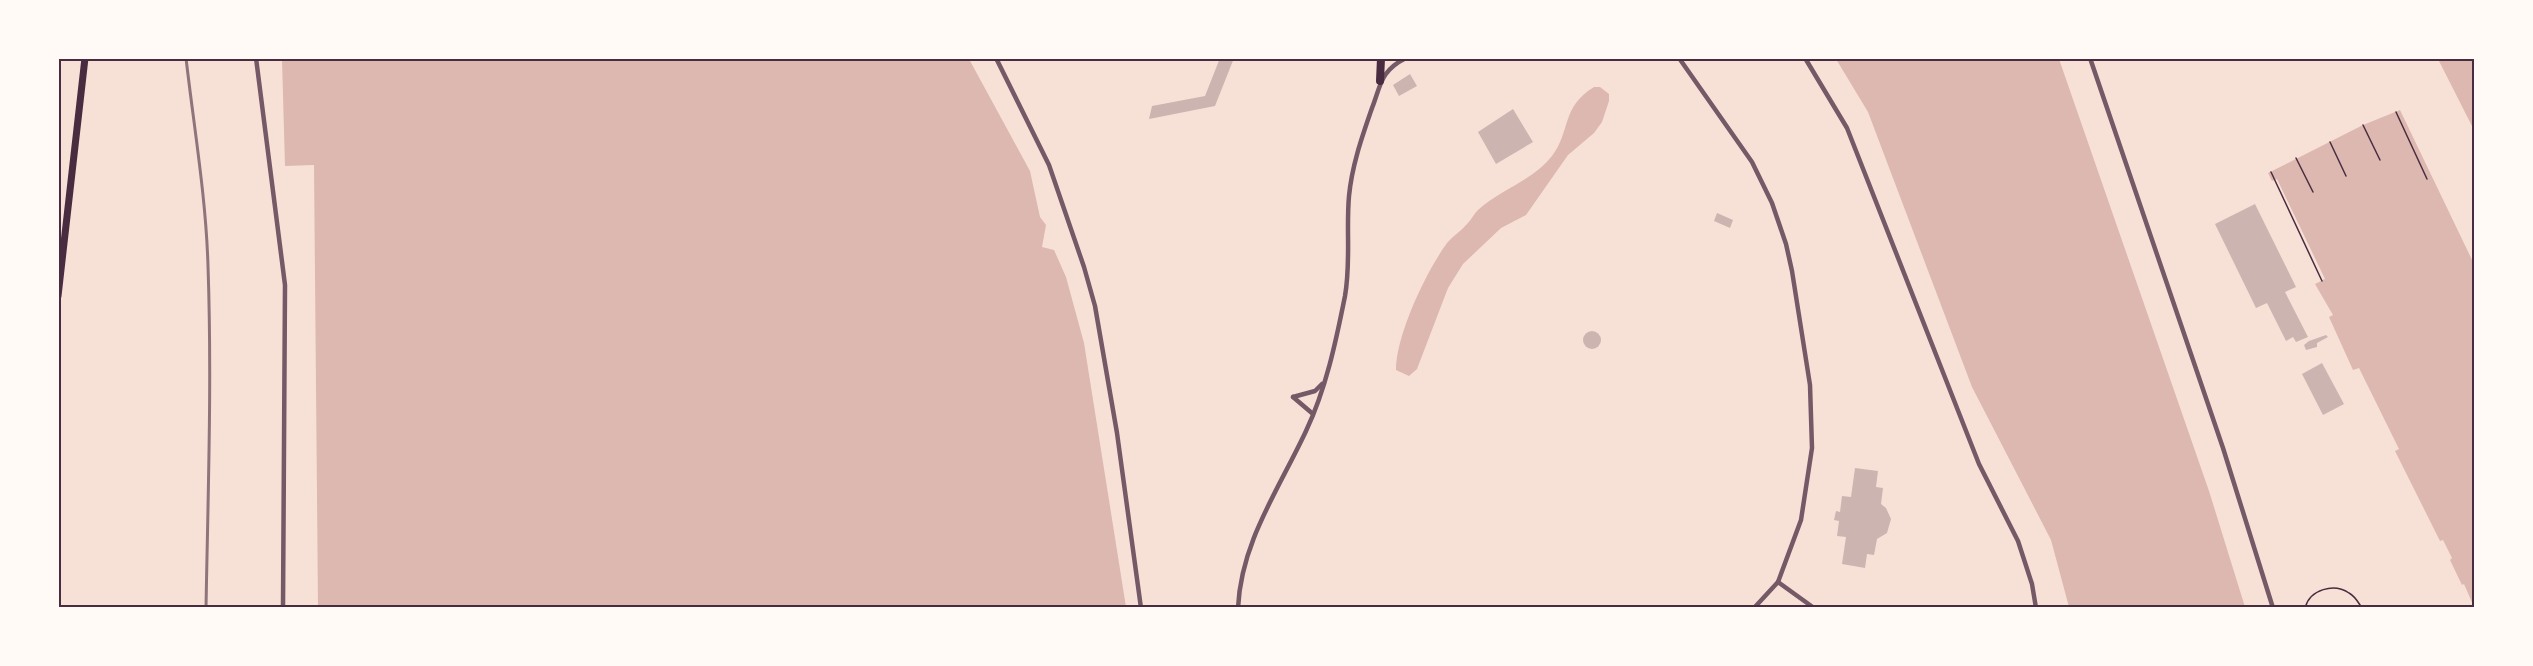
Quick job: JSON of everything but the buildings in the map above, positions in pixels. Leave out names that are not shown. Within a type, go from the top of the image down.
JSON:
[{"type":"main road","points":[[58,296],[62,235],[67,219],[85,58]]},
{"type":"main road","points":[[1380,81],[1381,58]]},
{"type":"main road","points":[[58,217],[67,219]]},
{"type":"street","points":[[256,58],[285,285],[283,608]]},
{"type":"street","points":[[996,58],[1049,165],[1095,306],[1117,433],[1141,608]]},
{"type":"street","points":[[1238,608],[1244,565],[1251,545],[1313,414],[1336,340],[1349,264],[1349,197],[1354,161],[1380,81],[1393,66],[1407,58],[1423,58]]},
{"type":"street","points":[[1679,58],[1752,162],[1779,220],[1792,271],[1810,385],[1812,448],[1801,520],[1778,582],[1754,608]]},
{"type":"street","points":[[1805,58],[1846,128],[1979,464],[2018,540],[2032,584],[2036,608]]},
{"type":"street","points":[[2090,58],[2223,448],[2273,608]]},
{"type":"street","points":[[1313,414],[1293,397],[1315,391],[1323,383]]},
{"type":"street","points":[[1778,582],[1814,608]]},
{"type":"path","points":[[2396,112],[2427,179]]},
{"type":"path","points":[[2363,125],[2380,160]]},
{"type":"path","points":[[2330,142],[2346,176]]},
{"type":"path","points":[[2296,158],[2313,192]]},
{"type":"path","points":[[2271,172],[2322,281]]},
{"type":"path","points":[[2305,608],[2316,593],[2331,588],[2350,593],[2362,608]]},
{"type":"shaded area","points":[[282,59],[969,59],[1030,171],[1040,217],[1046,225],[1042,247],[1054,250],[1066,277],[1084,343],[1126,607],[318,607],[314,165],[285,166]]},
{"type":"shaded area","points":[[1836,59],[2059,59],[2209,491],[2245,607],[2069,607],[2051,540],[1972,387],[1868,112]]},
{"type":"shaded area","points":[[2438,59],[2474,59],[2474,130]]},
{"type":"shaded area","points":[[1594,87],[1600,87],[1609,94],[1602,122],[1594,133],[1568,155],[1526,215],[1501,228],[1463,264],[1448,288],[1417,369],[1409,376],[1396,370],[1401,339],[1414,304],[1430,270],[1447,243],[1465,227],[1478,210],[1544,165],[1558,147],[1576,103]]},
{"type":"shaded area","points":[[2400,110],[2474,264],[2474,607],[2450,560],[2452,558],[2443,540],[2440,541],[2395,451],[2399,449],[2359,368],[2353,370],[2329,317],[2333,315],[2315,284],[2325,279],[2277,179],[2272,181],[2268,173],[2363,125]]},
{"type":"railway","points":[[186,58],[202,188],[208,266],[210,394],[206,608]]}]
